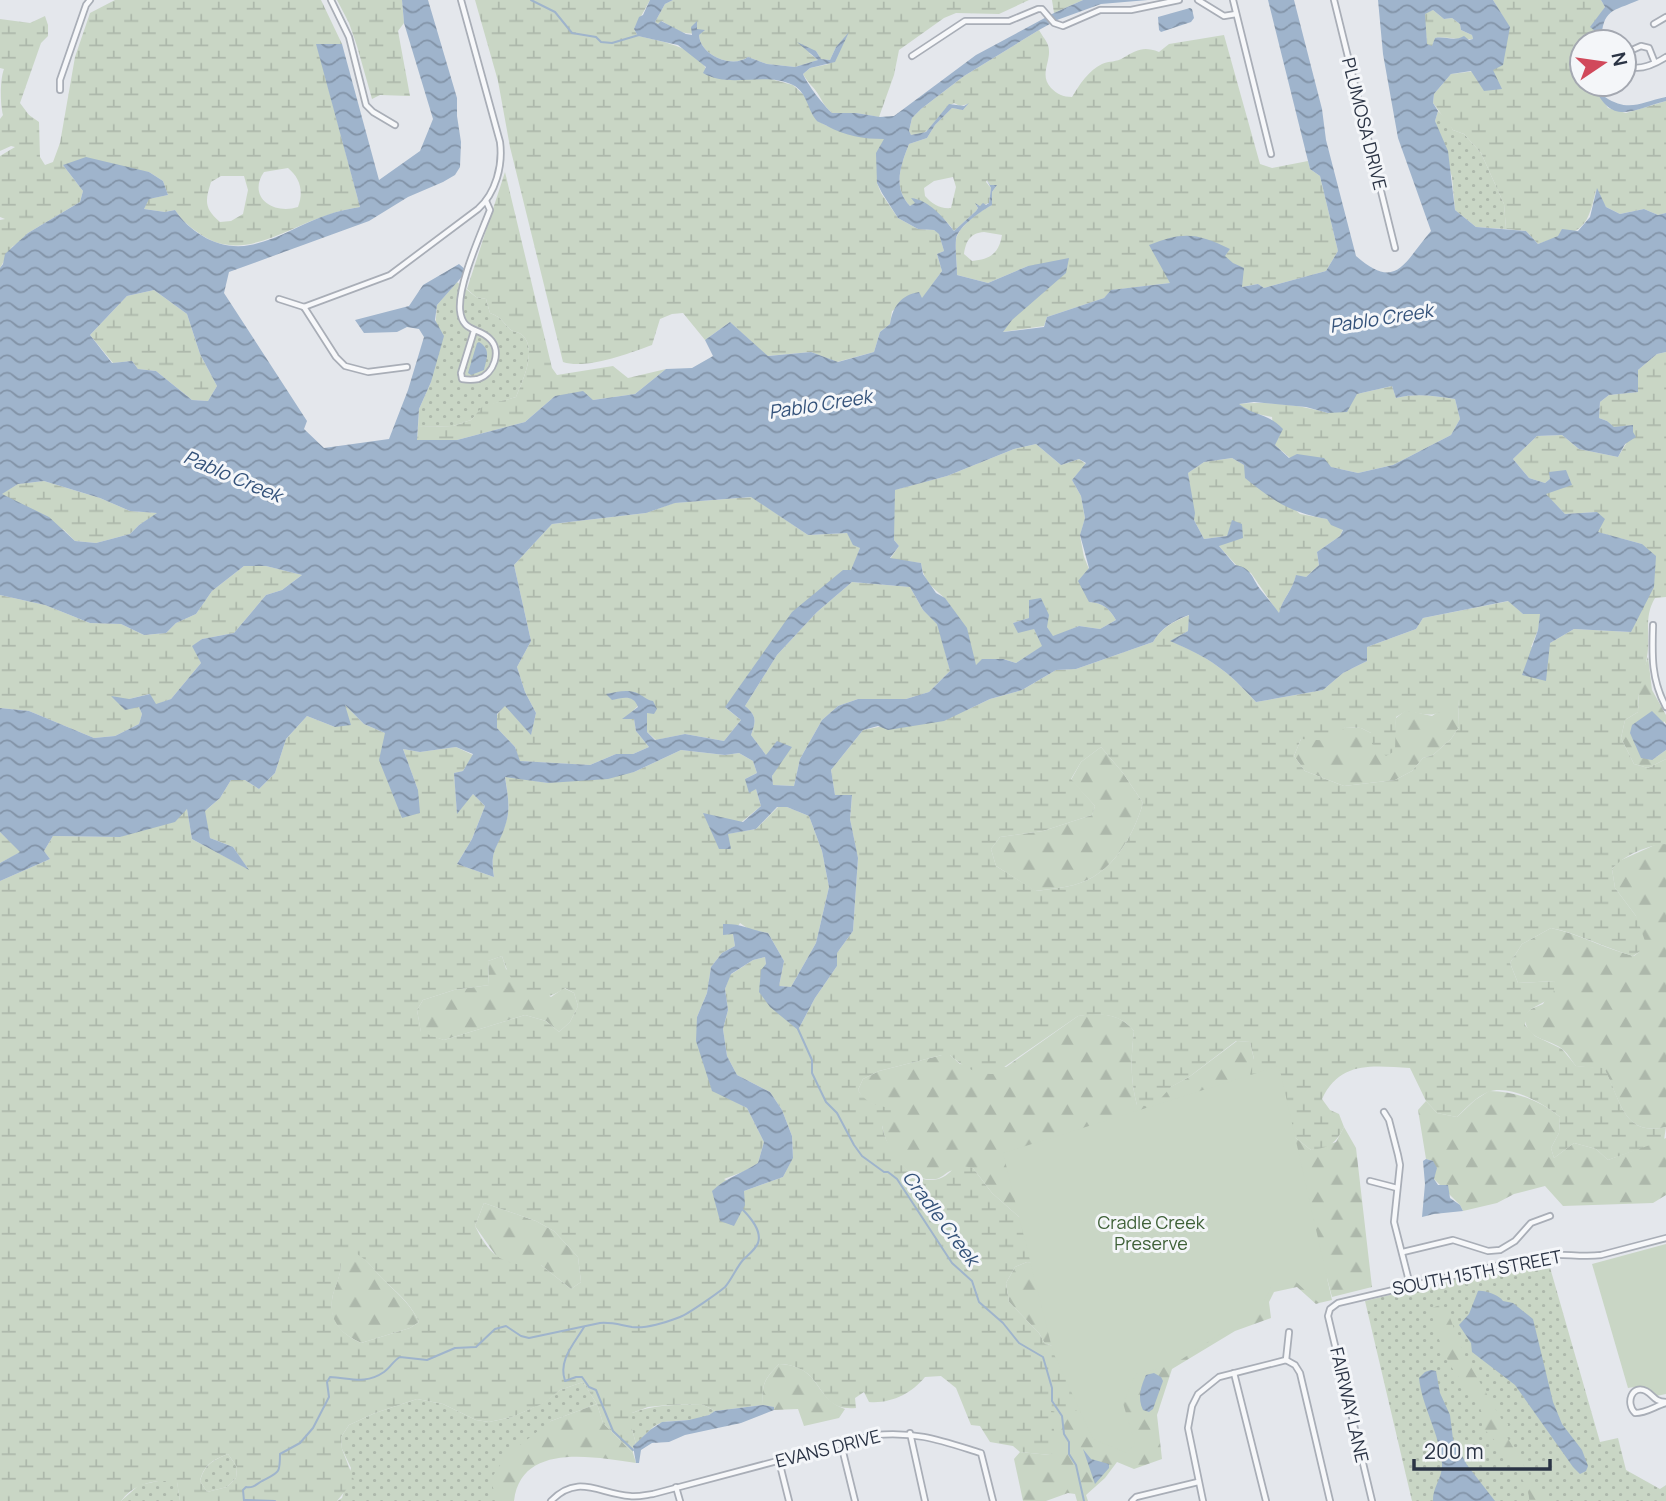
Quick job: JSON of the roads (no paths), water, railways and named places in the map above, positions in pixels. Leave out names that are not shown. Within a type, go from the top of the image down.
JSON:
[{"type":"street","points":[[60,90],[60,80],[90,0]]},
{"type":"street","points":[[331,0],[349,37],[366,105],[395,125]]},
{"type":"street","points":[[304,307],[395,272],[486,201],[501,162],[500,142],[461,0]]},
{"type":"street","points":[[912,56],[965,21],[1009,21],[1038,9],[1045,12],[1054,23],[1063,26],[1100,10],[1131,10],[1179,0]]},
{"type":"street","points":[[1198,0],[1224,16],[1236,14]]},
{"type":"street","points":[[1233,0],[1271,153]]},
{"type":"street","name":"PLUMOSA DRIVE","points":[[1334,0],[1395,248]]},
{"type":"street","points":[[1654,24],[1666,16]]},
{"type":"street","points":[[1655,62],[1649,48],[1642,46],[1632,50],[1627,61],[1628,66],[1634,68],[1655,62],[1666,57]]},
{"type":"street","points":[[474,331],[461,373],[462,379],[486,376],[494,367],[496,357],[495,348],[489,338],[474,331],[463,321],[460,311],[461,295],[489,210],[486,201]]},
{"type":"street","points":[[279,299],[304,307],[342,364],[368,372],[407,368]]},
{"type":"street","points":[[1653,625],[1652,655],[1656,688],[1666,706]]},
{"type":"street","points":[[1384,1112],[1389,1120],[1400,1165],[1394,1223],[1410,1285]]},
{"type":"street","points":[[1370,1181],[1397,1188]]},
{"type":"street","points":[[1403,1252],[1454,1240],[1488,1251],[1500,1250],[1515,1241],[1531,1223],[1550,1216]]},
{"type":"street","name":"SOUTH 15TH STREET","points":[[1331,1308],[1338,1303],[1410,1285],[1552,1254],[1591,1257],[1666,1238]]},
{"type":"street","name":"FAIRWAY LANE","points":[[1331,1308],[1328,1316],[1372,1501]]},
{"type":"street","points":[[1286,1360],[1290,1332]]},
{"type":"street","points":[[1203,1501],[1188,1428],[1195,1399],[1211,1381],[1234,1372],[1286,1360],[1300,1373],[1330,1501]]},
{"type":"street","points":[[1234,1372],[1266,1501]]},
{"type":"street","points":[[1649,1410],[1649,1393],[1640,1390],[1635,1392],[1629,1400],[1635,1413],[1646,1412],[1666,1403]]},
{"type":"street","points":[[1651,1398],[1666,1403]]},
{"type":"street","points":[[910,1433],[925,1501]]},
{"type":"street","name":"EVANS DRIVE","points":[[551,1501],[558,1494],[577,1486],[632,1497],[876,1435],[910,1433],[981,1453],[993,1501]]},
{"type":"street","points":[[841,1444],[855,1501]]},
{"type":"street","points":[[779,1461],[789,1501]]},
{"type":"street","points":[[1132,1501],[1144,1495],[1198,1482]]},
{"type":"street","points":[[676,1487],[680,1501]]},
{"type":"water","name":"Pablo Creek","points":[[402,0],[428,0],[457,98],[461,142],[460,167],[455,175],[408,197],[369,221],[229,272],[224,293],[307,421],[304,429],[324,448],[389,439],[424,337],[419,329],[407,327],[397,332],[364,333],[355,320],[409,306],[423,285],[459,264],[467,271],[437,305],[435,320],[444,336],[431,382],[419,409],[417,440],[457,440],[525,422],[555,396],[583,391],[593,400],[635,394],[666,369],[692,368],[713,356],[705,340],[730,322],[768,356],[811,352],[838,362],[874,352],[880,332],[890,324],[899,302],[919,292],[922,298],[942,271],[937,254],[944,251],[939,234],[934,230],[918,229],[898,218],[877,183],[876,153],[884,139],[848,135],[818,121],[802,92],[793,85],[771,79],[713,78],[703,73],[706,67],[678,45],[638,36],[634,29],[650,0],[673,0],[665,4],[655,22],[658,24],[661,21],[692,35],[691,27],[697,21],[697,29],[705,30],[699,35],[705,49],[726,61],[748,57],[767,64],[795,67],[818,60],[797,42],[816,51],[821,59],[830,60],[836,47],[849,32],[835,62],[810,68],[803,74],[832,113],[880,117],[894,116],[976,55],[1083,0],[1148,0],[1101,4],[1057,20],[964,76],[912,118],[909,131],[911,135],[926,132],[949,104],[964,106],[969,103],[963,110],[952,108],[935,125],[927,138],[909,144],[901,168],[900,184],[904,199],[910,206],[915,203],[911,198],[924,202],[954,231],[976,211],[978,208],[975,203],[980,206],[989,203],[991,188],[986,179],[990,185],[997,185],[992,192],[992,205],[971,219],[958,234],[957,275],[988,283],[1028,266],[1069,258],[1066,273],[1012,320],[1003,332],[1044,327],[1047,317],[1104,298],[1111,290],[1170,283],[1149,245],[1172,237],[1199,237],[1230,249],[1225,256],[1244,268],[1242,287],[1258,284],[1264,288],[1326,271],[1338,251],[1320,176],[1310,169],[1268,0],[1294,0],[1356,256],[1381,272],[1399,269],[1431,231],[1398,138],[1383,54],[1378,0],[1493,0],[1510,27],[1503,65],[1493,70],[1502,89],[1484,91],[1471,71],[1451,74],[1434,94],[1433,103],[1438,111],[1435,121],[1448,151],[1455,210],[1476,227],[1526,231],[1538,244],[1558,236],[1562,229],[1578,231],[1590,217],[1597,188],[1606,207],[1620,214],[1644,209],[1658,215],[1666,213],[1666,352],[1657,354],[1638,370],[1638,392],[1609,395],[1600,402],[1599,418],[1614,427],[1633,425],[1636,437],[1625,444],[1618,457],[1579,449],[1562,435],[1537,436],[1513,459],[1529,478],[1545,483],[1550,479],[1549,472],[1566,470],[1572,485],[1546,494],[1565,514],[1597,512],[1605,519],[1598,532],[1642,544],[1656,556],[1654,587],[1631,632],[1574,629],[1550,643],[1546,681],[1522,675],[1538,630],[1540,614],[1523,614],[1508,601],[1423,618],[1416,629],[1367,647],[1367,661],[1343,673],[1323,690],[1256,702],[1217,666],[1170,641],[1188,631],[1189,615],[1168,625],[1153,642],[1076,669],[1056,670],[1022,690],[990,699],[944,721],[888,730],[878,726],[863,730],[831,770],[835,795],[852,795],[850,819],[858,858],[853,931],[837,953],[837,966],[815,998],[798,1030],[770,1007],[759,992],[761,970],[766,964],[765,957],[753,960],[731,974],[725,989],[728,1010],[723,1029],[727,1056],[737,1075],[770,1092],[782,1110],[792,1136],[793,1158],[783,1177],[744,1191],[745,1205],[734,1226],[720,1221],[712,1191],[758,1163],[764,1142],[747,1108],[712,1091],[696,1041],[697,1017],[707,993],[711,967],[722,953],[735,946],[733,934],[723,935],[723,924],[768,933],[784,961],[779,986],[791,987],[816,943],[829,887],[822,851],[809,816],[787,807],[777,807],[756,829],[728,834],[731,849],[719,849],[703,813],[743,822],[761,806],[756,789],[749,793],[745,779],[757,773],[753,761],[739,753],[725,755],[681,750],[634,772],[608,779],[548,783],[505,777],[508,811],[494,854],[494,877],[457,864],[472,839],[485,806],[473,794],[457,814],[454,773],[463,771],[473,754],[456,747],[420,752],[403,749],[418,790],[420,813],[402,818],[379,760],[385,733],[364,724],[345,705],[351,725],[335,727],[307,716],[286,739],[275,773],[259,789],[245,780],[231,780],[220,798],[205,811],[210,838],[233,847],[249,870],[192,839],[187,809],[175,822],[120,837],[53,836],[44,851],[50,859],[0,881],[0,863],[20,852],[0,832],[0,708],[29,711],[94,738],[115,736],[139,724],[142,714],[139,707],[125,710],[111,696],[129,699],[150,694],[156,704],[171,699],[201,663],[192,646],[202,639],[234,633],[266,595],[282,590],[302,575],[266,566],[244,566],[212,591],[196,614],[176,623],[166,633],[144,635],[121,624],[90,623],[45,605],[0,595],[0,268],[5,254],[28,233],[80,202],[83,191],[63,165],[86,157],[149,172],[163,181],[168,195],[149,199],[144,209],[165,212],[175,210],[198,233],[228,245],[260,243],[327,215],[360,207],[316,44],[342,44],[379,180],[420,151],[433,119],[404,23]],"holes":[[[1433,10],[1444,19],[1452,18],[1460,24],[1461,30],[1472,35],[1473,39],[1469,40],[1464,36],[1457,39],[1435,38],[1432,46],[1427,44],[1425,14]],[[154,290],[187,314],[200,354],[217,386],[208,401],[192,400],[156,371],[138,369],[132,361],[112,363],[90,335],[127,296]],[[1392,386],[1396,398],[1418,395],[1455,399],[1460,419],[1451,435],[1393,465],[1358,473],[1331,467],[1324,458],[1297,454],[1289,458],[1275,445],[1283,429],[1272,420],[1239,404],[1254,402],[1306,407],[1328,413],[1347,412],[1357,394]],[[1036,444],[1061,465],[1079,459],[1086,463],[1072,480],[1081,496],[1085,518],[1080,535],[1089,568],[1078,581],[1089,602],[1105,607],[1116,620],[1100,629],[1079,626],[1053,636],[1047,627],[1049,615],[1041,598],[1029,600],[1029,618],[1013,623],[1018,633],[1034,629],[1042,646],[1016,663],[1003,659],[982,659],[976,665],[967,628],[945,598],[936,593],[923,574],[921,563],[890,558],[899,546],[894,540],[895,490],[947,476],[1014,449]],[[1232,458],[1244,465],[1245,478],[1274,500],[1302,513],[1327,519],[1331,525],[1343,530],[1340,536],[1317,552],[1319,565],[1306,577],[1296,575],[1279,613],[1248,571],[1235,565],[1219,546],[1243,538],[1242,524],[1232,520],[1227,536],[1204,539],[1194,520],[1188,473],[1204,462]],[[44,481],[100,498],[130,511],[157,513],[130,534],[96,543],[75,541],[49,517],[2,494],[18,484]],[[751,497],[808,535],[847,533],[853,545],[860,548],[851,570],[843,570],[792,612],[725,707],[741,720],[724,741],[685,734],[655,740],[647,732],[647,713],[654,714],[657,709],[653,701],[633,692],[622,691],[606,694],[612,700],[627,698],[636,703],[638,707],[622,719],[634,719],[636,731],[649,747],[633,754],[616,754],[590,765],[520,761],[515,747],[497,728],[497,714],[505,706],[531,735],[536,713],[525,692],[517,667],[531,641],[514,565],[552,524],[646,513],[675,503]],[[852,582],[910,587],[923,610],[937,624],[950,671],[929,692],[906,699],[858,699],[838,706],[822,720],[800,759],[794,786],[773,785],[772,776],[792,747],[777,741],[766,755],[751,735],[754,719],[745,706],[777,655],[817,612]]]},
{"type":"water","points":[[1601,0],[1639,0],[1611,13],[1603,28],[1591,28],[1605,7]]},
{"type":"water","points":[[1190,8],[1194,18],[1191,22],[1161,32],[1159,30],[1158,17]]},
{"type":"water","points":[[1666,97],[1666,101],[1632,111],[1615,111],[1601,98],[1635,105]]},
{"type":"water","points":[[479,342],[487,351],[486,362],[484,370],[471,375],[468,373]]},
{"type":"water","points":[[1652,711],[1666,725],[1666,750],[1652,760],[1641,758],[1630,733],[1632,725]]},
{"type":"water","points":[[1423,1161],[1433,1161],[1437,1168],[1434,1179],[1438,1185],[1448,1185],[1450,1198],[1460,1205],[1463,1211],[1422,1217],[1425,1184]]},
{"type":"water","points":[[1478,1291],[1491,1293],[1503,1301],[1513,1303],[1533,1319],[1553,1402],[1562,1424],[1582,1450],[1588,1466],[1586,1471],[1580,1474],[1573,1467],[1515,1385],[1472,1352],[1471,1343],[1459,1325],[1469,1314]]},
{"type":"water","points":[[1431,1370],[1436,1371],[1440,1393],[1450,1415],[1453,1439],[1467,1465],[1495,1501],[1433,1501],[1441,1473],[1441,1453],[1419,1378]]},
{"type":"water","points":[[1154,1373],[1163,1381],[1153,1409],[1149,1412],[1143,1410],[1140,1392],[1146,1375]]},
{"type":"water","points":[[763,1405],[774,1407],[774,1410],[741,1423],[685,1435],[669,1442],[652,1443],[641,1450],[639,1463],[636,1463],[633,1446],[662,1422],[689,1420],[715,1411]]},
{"type":"water","points":[[1083,1449],[1091,1459],[1109,1464],[1109,1468],[1095,1484]]},
{"type":"waterway","points":[[531,0],[555,12],[572,33],[612,43],[639,35]]},
{"type":"waterway","name":"Cradle Creek","points":[[798,1029],[812,1060],[812,1073],[826,1102],[837,1113],[862,1156],[897,1179],[952,1263],[972,1281],[979,1302],[1003,1323],[1019,1343],[1043,1357],[1052,1388],[1052,1401],[1062,1416],[1064,1434],[1069,1442],[1069,1454],[1076,1465],[1084,1501]]},
{"type":"waterway","points":[[244,1501],[243,1490],[275,1474],[279,1469],[280,1454],[300,1443],[313,1428],[329,1397],[327,1382],[330,1377],[358,1380],[377,1376],[400,1357],[427,1360],[455,1348],[476,1347],[495,1329],[506,1326],[529,1338],[600,1323],[644,1327],[680,1317],[725,1287],[741,1263],[757,1246],[757,1230],[743,1210]]},
{"type":"waterway","points":[[584,1327],[565,1359],[565,1381],[582,1377],[589,1387],[596,1390],[613,1431],[633,1450]]},
{"type":"waterway","points":[[245,1500],[275,1501]]},
{"type":"park label","name":"Cradle Creek Preserve","points":[[1151,1233]]}]
